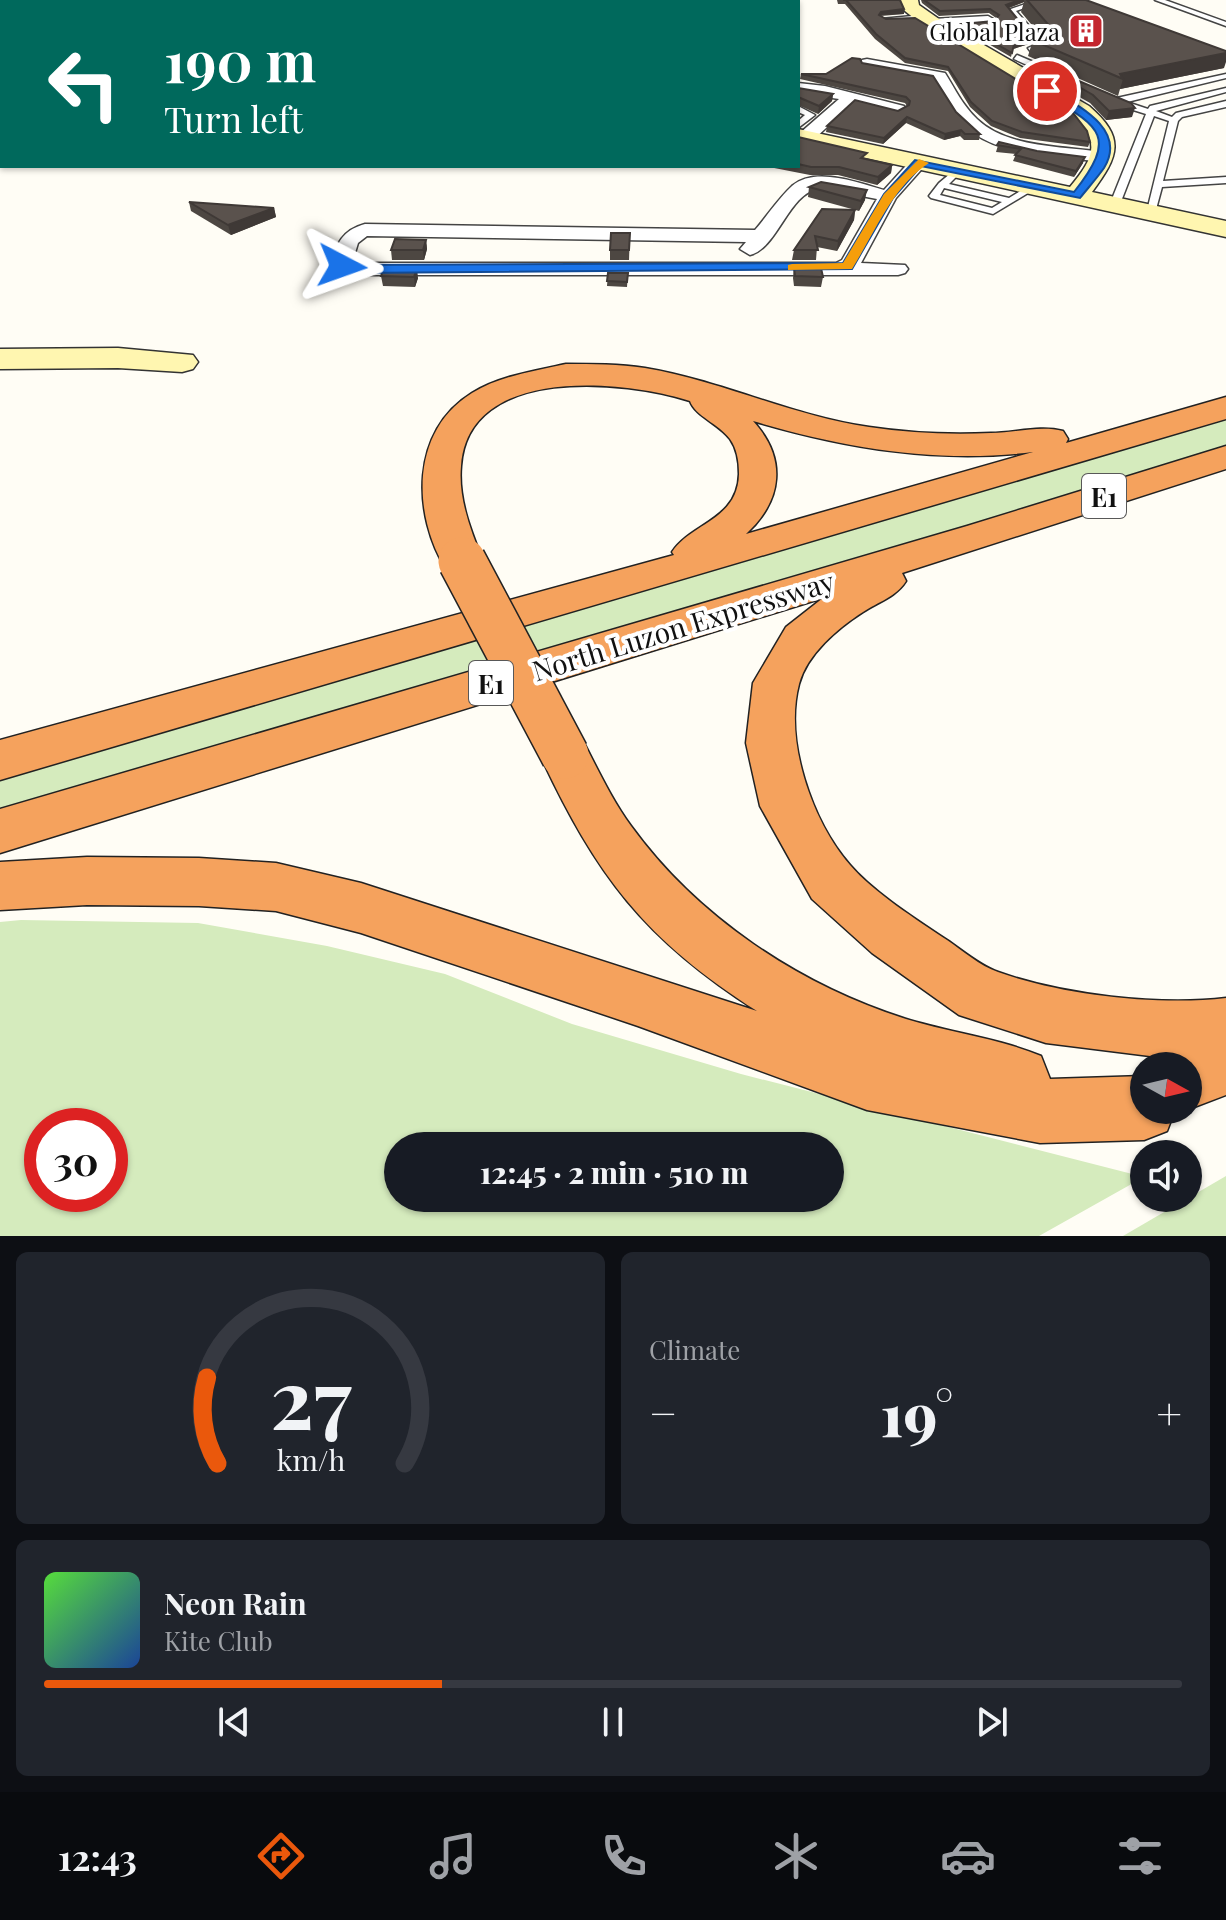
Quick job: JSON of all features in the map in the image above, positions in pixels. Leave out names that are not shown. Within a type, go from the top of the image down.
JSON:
[{"type":"highway","points":[[1130,1084],[1039,1082],[961,1067],[886,1044],[816,1013],[752,976],[697,934],[650,889],[613,843],[565,755],[462,561],[445,512],[439,476],[440,457],[459,421],[492,395],[558,375],[612,373],[663,380],[800,423],[843,433],[922,444],[982,445],[1034,441],[1183,420]]},
{"type":"highway","points":[[564,601],[699,549],[724,534],[752,505],[760,470],[750,438],[724,411],[663,380]]},
{"type":"highway","name":"North Luzon Expressway","points":[[0,760],[564,601],[1226,408]]},
{"type":"highway","name":"North Luzon Expressway","points":[[0,831],[981,535],[1226,457]]},
{"type":"highway","points":[[981,535],[845,603],[802,638],[776,683],[771,743],[786,806],[831,882],[892,935],[980,995],[1046,1014],[1130,1027],[1194,1031],[1226,1027]]},
{"type":"highway","points":[[0,886],[87,881],[199,882],[276,887],[361,908],[638,998],[867,1079],[1040,1111],[1130,1108]]},
{"type":"highway","points":[[1202,1073],[1226,1064]]},
{"type":"highway","points":[[1202,1077],[1226,1074]]},
{"type":"highway","points":[[1202,1100],[1226,1096]]},
{"type":"main road","points":[[909,0],[911,7],[927,20],[1097,123],[1105,150],[1100,165],[1076,196]]},
{"type":"main road","points":[[801,133],[919,162],[950,178],[1033,187],[1226,229]]},
{"type":"main road","points":[[0,359],[118,358],[182,362]]},
{"type":"street","points":[[927,20],[988,20]]},
{"type":"street","points":[[865,70],[935,74],[940,76],[960,110],[984,134],[1102,157]]},
{"type":"street","points":[[800,88],[898,109]]},
{"type":"street","points":[[801,133],[850,97]]},
{"type":"street","points":[[841,268],[850,264],[888,196],[919,162]]},
{"type":"street","points":[[739,267],[807,183],[888,196]]},
{"type":"street","points":[[762,236],[365,230],[350,238],[342,266],[350,269],[898,269]]},
{"type":"lane","points":[[1044,0],[1011,10],[1042,45],[1017,54],[1017,57],[1075,83]]},
{"type":"lane","points":[[1161,1],[1177,0]]},
{"type":"lane","points":[[1161,1],[1226,24]]},
{"type":"lane","points":[[885,19],[927,20]]},
{"type":"lane","points":[[1117,102],[1226,76]]},
{"type":"lane","points":[[1115,204],[1153,108],[1226,90]]},
{"type":"lane","points":[[1104,96],[1150,115],[1174,120]]},
{"type":"lane","points":[[1150,213],[1174,120],[1179,115],[1226,104]]},
{"type":"lane","points":[[800,110],[811,115],[801,133]]},
{"type":"lane","points":[[1039,116],[1081,111]]},
{"type":"lane","points":[[950,178],[934,196],[989,210],[998,210],[1033,187]]},
{"type":"lane","points":[[1157,184],[1226,180]]},
{"type":"green space","points":[[1226,416],[1226,449],[0,819],[0,773]]},
{"type":"green space","points":[[21,920],[198,923],[327,946],[445,974],[572,1024],[741,1074],[1130,1173],[1130,1185],[1039,1236],[0,1236],[0,922]]},
{"type":"green space","points":[[1226,1176],[1226,1236],[1123,1236],[1164,1212],[1202,1212],[1202,1190]]},
{"type":"building","points":[[846,0],[900,0],[904,9],[881,12],[879,15],[886,19],[915,18],[1057,104],[1034,109],[1039,116],[1073,113],[1087,131],[1090,142],[1022,132],[992,121],[971,102],[948,67],[905,58],[876,34]]},
{"type":"building","points":[[924,0],[1019,0],[1006,5],[1033,38],[1014,44],[1012,53],[962,24],[994,21],[999,15],[990,9],[940,11]]},
{"type":"building","name":"Global Plaza","points":[[1027,0],[1086,0],[1226,53],[1120,74],[1123,79],[1032,40],[1053,30]]},
{"type":"building","points":[[852,58],[860,59],[862,63],[933,76],[956,112],[980,134],[965,134],[961,130],[945,134],[907,117],[884,138],[827,126],[855,100],[898,111],[909,105],[906,97],[801,74],[826,74]]},
{"type":"building","points":[[1041,65],[1131,103],[1135,108],[1109,111],[1093,95]]},
{"type":"building","points":[[800,88],[833,94],[819,106],[800,98]]},
{"type":"building","points":[[800,137],[867,153],[861,158],[892,165],[878,177],[839,167],[800,164]]},
{"type":"building","points":[[999,142],[1085,157],[1076,171],[1015,155],[1021,149],[997,145]]},
{"type":"building","points":[[821,182],[867,190],[861,201],[809,187]]},
{"type":"building","points":[[189,202],[274,208],[228,225]]},
{"type":"building","points":[[822,209],[855,210],[838,241],[815,236],[818,250],[794,250]]},
{"type":"building","points":[[611,233],[630,233],[629,250],[610,250]]},
{"type":"building","points":[[395,239],[426,240],[423,250],[391,250]]},
{"type":"building","points":[[384,268],[417,268],[414,277],[381,276]]},
{"type":"building","points":[[794,268],[821,268],[823,277],[795,276]]},
{"type":"building","points":[[608,273],[628,273],[627,282],[607,281]]},
{"type":"slow traffic","points":[[792,268],[841,268],[850,264],[888,196],[919,162],[924,163]]},
{"type":"place","name":"Global Plaza","points":[[1086,31]]},
{"type":"route","points":[[342,266],[350,269],[841,268],[850,264],[888,196],[919,162],[1076,196],[1100,165],[1105,150],[1103,135],[1097,123],[1087,115],[1047,91]]}]
